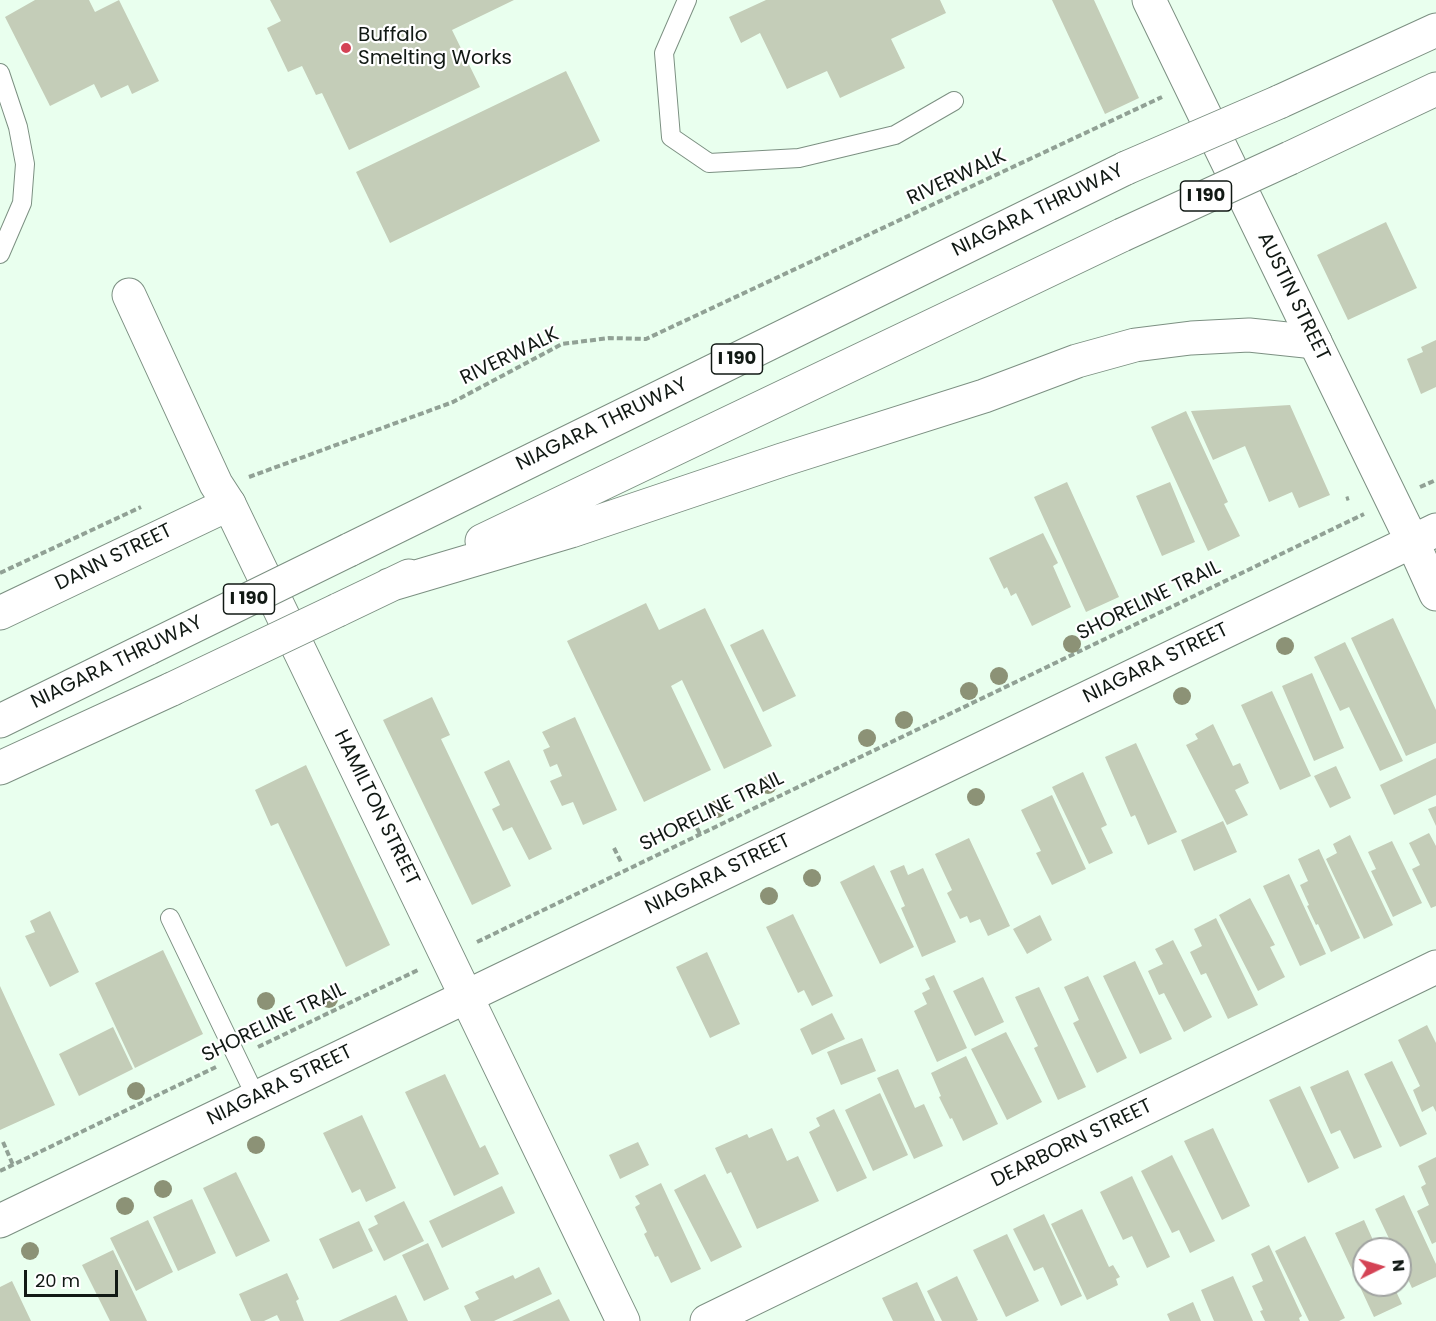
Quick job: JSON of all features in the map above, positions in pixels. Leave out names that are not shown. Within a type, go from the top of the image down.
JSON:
[{"type":"main road","name":"AUSTIN STREET","points":[[1149,0],[1391,501],[1424,536],[1436,594]]},
{"type":"main road","name":"NIAGARA THRUWAY","points":[[0,721],[1126,168],[1279,102],[1428,33]]},
{"type":"main road","name":"I 190","points":[[0,768],[1122,235],[1436,89]]},
{"type":"main road","name":"HAMILTON STREET","points":[[129,295],[222,494],[623,1321]]},
{"type":"main road","points":[[389,585],[571,531],[782,460],[984,396],[1077,361],[1135,345],[1191,338],[1249,335],[1314,342]]},
{"type":"main road","name":"DANN STREET","points":[[0,613],[222,494]]},
{"type":"main road","name":"NIAGARA STREET","points":[[0,1221],[1424,536]]},
{"type":"main road","name":"DEARBORN STREET","points":[[707,1321],[1436,967]]},
{"type":"lane","points":[[687,0],[664,53],[670,137],[709,163],[799,158],[895,135],[954,101]]},
{"type":"lane","points":[[0,72],[18,127],[25,164],[22,203],[0,254]]},
{"type":"lane","points":[[170,918],[256,1097]]},
{"type":"path","name":"RIVERWALK","points":[[222,494],[245,478],[453,402],[562,344],[609,338],[646,339],[1190,85]]},
{"type":"path","name":"SHORELINE TRAIL","points":[[0,1171],[1436,480]]},
{"type":"path","points":[[0,573],[150,503]]},
{"type":"path","points":[[689,812],[700,834]]},
{"type":"path","points":[[614,848],[622,864]]},
{"type":"path","points":[[3,1142],[13,1165]]},
{"type":"building","points":[[35,0],[89,0],[95,12],[119,0],[159,81],[132,94],[128,85],[101,98],[94,84],[50,106],[5,17]]},
{"type":"building","points":[[270,0],[514,0],[452,30],[480,87],[349,150],[322,93],[316,95],[302,66],[288,72],[267,28],[281,21]]},
{"type":"building","points":[[766,0],[940,0],[946,13],[891,39],[905,68],[840,98],[827,71],[787,89],[760,33],[741,43],[729,17]]},
{"type":"building","points":[[1052,0],[1094,0],[1139,98],[1105,114]]},
{"type":"building","points":[[566,71],[600,141],[390,243],[356,172]]},
{"type":"building","points":[[1386,222],[1417,288],[1348,320],[1317,255]]},
{"type":"building","points":[[1436,340],[1436,387],[1421,394],[1407,359],[1423,352],[1421,347]]},
{"type":"building","points":[[1290,405],[1330,495],[1299,508],[1292,492],[1269,502],[1245,446],[1213,460],[1191,411]]},
{"type":"building","points":[[1186,411],[1228,502],[1224,504],[1240,536],[1208,551],[1151,427]]},
{"type":"building","points":[[1067,482],[1119,597],[1086,612],[1034,497]]},
{"type":"building","points":[[1170,482],[1195,542],[1162,556],[1136,496]]},
{"type":"building","points":[[1043,533],[1058,563],[1053,566],[1071,607],[1032,626],[1016,593],[1011,596],[1007,587],[1004,589],[989,558]]},
{"type":"building","points":[[646,603],[659,630],[705,608],[772,746],[724,769],[682,680],[671,686],[711,770],[644,802],[567,641]]},
{"type":"building","points":[[1393,618],[1436,710],[1436,743],[1406,756],[1351,638]]},
{"type":"building","points":[[763,629],[796,696],[763,712],[730,645]]},
{"type":"building","points":[[1345,642],[1403,761],[1380,771],[1349,707],[1340,711],[1314,657]]},
{"type":"building","points":[[1312,673],[1344,748],[1314,761],[1282,686]]},
{"type":"building","points":[[1272,691],[1311,776],[1280,790],[1241,705]]},
{"type":"building","points":[[432,697],[450,735],[441,739],[511,886],[472,905],[383,720]]},
{"type":"building","points":[[575,717],[617,810],[583,825],[573,802],[562,806],[550,781],[562,776],[557,764],[550,767],[543,750],[550,747],[542,732]]},
{"type":"building","points":[[1213,724],[1233,766],[1240,763],[1249,783],[1235,790],[1248,815],[1227,825],[1186,745],[1198,739],[1195,734]]},
{"type":"building","points":[[1136,743],[1177,832],[1148,845],[1135,815],[1131,817],[1105,757]]},
{"type":"building","points":[[1436,758],[1436,795],[1394,815],[1380,785]]},
{"type":"building","points":[[509,760],[552,849],[529,860],[512,827],[503,831],[492,809],[500,805],[484,772]]},
{"type":"building","points":[[306,765],[390,945],[346,967],[278,823],[271,826],[255,790]]},
{"type":"building","points":[[1336,766],[1351,798],[1330,808],[1314,776]]},
{"type":"building","points":[[1083,772],[1107,825],[1101,828],[1113,853],[1089,864],[1052,787]]},
{"type":"building","points":[[1052,795],[1086,869],[1052,885],[1036,853],[1041,851],[1021,810]]},
{"type":"building","points":[[1436,806],[1436,826],[1428,809]]},
{"type":"building","points":[[1223,821],[1237,852],[1194,871],[1181,840]]},
{"type":"building","points":[[1429,833],[1436,846],[1436,906],[1431,908],[1412,869],[1420,865],[1409,843]]},
{"type":"building","points":[[1350,835],[1393,925],[1364,939],[1326,859],[1337,853],[1333,844]]},
{"type":"building","points":[[969,838],[1010,926],[988,936],[980,919],[970,923],[967,916],[960,919],[947,893],[952,890],[935,854]]},
{"type":"building","points":[[1392,841],[1422,903],[1393,917],[1371,871],[1376,869],[1368,852]]},
{"type":"building","points":[[1319,849],[1360,938],[1331,952],[1307,906],[1309,905],[1300,885],[1308,881],[1298,859]]},
{"type":"building","points":[[874,865],[914,947],[880,964],[840,882]]},
{"type":"building","points":[[904,865],[908,875],[923,868],[956,942],[922,957],[901,908],[905,906],[890,871]]},
{"type":"building","points":[[1289,874],[1326,954],[1300,966],[1263,886]]},
{"type":"building","points":[[1250,898],[1275,945],[1270,947],[1285,977],[1258,991],[1219,915]]},
{"type":"building","points":[[50,911],[79,972],[50,987],[25,936],[35,932],[30,921]]},
{"type":"building","points":[[793,914],[833,996],[812,1006],[804,990],[798,993],[766,927]]},
{"type":"building","points":[[1040,915],[1052,940],[1027,954],[1013,929]]},
{"type":"building","points":[[1216,918],[1258,1005],[1228,1019],[1206,973],[1201,975],[1190,952],[1202,946],[1194,929]]},
{"type":"building","points":[[1173,940],[1212,1017],[1184,1032],[1164,993],[1159,995],[1148,971],[1163,964],[1155,949]]},
{"type":"building","points":[[163,950],[203,1034],[135,1068],[95,983]]},
{"type":"building","points":[[707,952],[740,1024],[710,1038],[676,967]]},
{"type":"building","points":[[1135,961],[1172,1039],[1140,1054],[1103,976]]},
{"type":"building","points":[[934,975],[967,1048],[937,1062],[914,1011],[927,1004],[922,993],[930,989],[925,979]]},
{"type":"building","points":[[1088,976],[1127,1058],[1097,1073],[1073,1023],[1079,1020],[1064,987]]},
{"type":"building","points":[[983,977],[1004,1022],[975,1036],[953,991]]},
{"type":"building","points":[[0,986],[55,1105],[0,1130]]},
{"type":"building","points":[[1039,987],[1086,1087],[1058,1100],[1034,1048],[1038,1046],[1015,997]]},
{"type":"building","points":[[832,1013],[845,1039],[812,1055],[800,1029]]},
{"type":"building","points":[[1427,1025],[1436,1043],[1436,1112],[1433,1106],[1422,1112],[1413,1090],[1420,1086],[1398,1040]]},
{"type":"building","points":[[113,1027],[133,1069],[79,1096],[59,1054]]},
{"type":"building","points":[[1006,1032],[1042,1102],[1007,1120],[971,1049]]},
{"type":"building","points":[[862,1038],[876,1071],[841,1085],[827,1052]]},
{"type":"building","points":[[966,1056],[998,1124],[963,1141],[939,1097],[941,1096],[931,1073]]},
{"type":"building","points":[[1392,1061],[1427,1134],[1400,1147],[1364,1074]]},
{"type":"building","points":[[898,1069],[915,1108],[924,1104],[943,1146],[914,1159],[877,1078]]},
{"type":"building","points":[[1348,1070],[1382,1147],[1354,1159],[1340,1130],[1331,1134],[1310,1087]]},
{"type":"building","points":[[445,1074],[480,1148],[485,1145],[499,1174],[454,1196],[405,1092]]},
{"type":"building","points":[[1300,1086],[1339,1168],[1308,1183],[1269,1100]]},
{"type":"building","points":[[880,1093],[908,1155],[873,1171],[845,1110]]},
{"type":"building","points":[[834,1109],[867,1178],[837,1192],[809,1132],[820,1126],[816,1118]]},
{"type":"building","points":[[362,1115],[396,1188],[366,1202],[360,1189],[352,1193],[323,1133]]},
{"type":"building","points":[[772,1128],[787,1161],[798,1156],[819,1201],[757,1229],[731,1172],[727,1174],[715,1148],[747,1134],[749,1138]]},
{"type":"building","points":[[1213,1128],[1250,1206],[1222,1220],[1184,1141]]},
{"type":"building","points":[[638,1142],[649,1165],[620,1179],[609,1155]]},
{"type":"building","points":[[1172,1155],[1215,1241],[1190,1253],[1179,1230],[1172,1233],[1141,1171]]},
{"type":"building","points":[[1436,1157],[1436,1242],[1432,1244],[1417,1211],[1429,1205],[1421,1187],[1426,1184],[1418,1166]]},
{"type":"building","points":[[236,1172],[270,1241],[236,1257],[203,1188]]},
{"type":"building","points":[[705,1174],[742,1247],[711,1262],[674,1190]]},
{"type":"building","points":[[1132,1176],[1170,1257],[1147,1268],[1132,1236],[1123,1240],[1100,1192]]},
{"type":"building","points":[[661,1183],[701,1269],[671,1283],[644,1234],[647,1232],[635,1207],[640,1204],[635,1196]]},
{"type":"building","points":[[502,1186],[515,1213],[442,1248],[429,1221]]},
{"type":"building","points":[[1404,1195],[1436,1264],[1436,1277],[1412,1288],[1412,1237],[1388,1237],[1375,1209]]},
{"type":"building","points":[[192,1199],[216,1253],[178,1271],[153,1217]]},
{"type":"building","points":[[404,1201],[424,1241],[384,1261],[368,1229],[378,1224],[374,1216]]},
{"type":"building","points":[[1082,1209],[1109,1267],[1113,1265],[1120,1277],[1116,1279],[1118,1285],[1087,1300],[1051,1224]]},
{"type":"building","points":[[1044,1214],[1082,1296],[1061,1306],[1043,1267],[1034,1271],[1013,1229]]},
{"type":"building","points":[[148,1220],[173,1272],[136,1291],[110,1238]]},
{"type":"building","points":[[1364,1220],[1372,1237],[1352,1237],[1352,1270],[1335,1233]]},
{"type":"building","points":[[359,1221],[373,1251],[333,1269],[319,1239]]},
{"type":"building","points":[[1007,1234],[1039,1301],[1006,1317],[973,1250]]},
{"type":"building","points":[[1305,1236],[1345,1318],[1339,1321],[1309,1321],[1275,1251]]},
{"type":"building","points":[[428,1243],[449,1289],[424,1301],[402,1255]]},
{"type":"building","points":[[1269,1245],[1302,1316],[1299,1318],[1300,1321],[1265,1321],[1260,1311],[1263,1310],[1252,1286],[1263,1281],[1251,1254]]},
{"type":"building","points":[[113,1250],[147,1321],[110,1321],[82,1265]]},
{"type":"building","points":[[539,1267],[552,1294],[494,1321],[471,1321],[464,1306],[479,1299],[475,1292],[513,1275],[515,1279]]},
{"type":"building","points":[[287,1273],[299,1299],[296,1301],[304,1321],[280,1321],[277,1315],[264,1321],[251,1321],[239,1294]]},
{"type":"building","points":[[957,1276],[978,1320],[976,1321],[942,1321],[927,1291]]},
{"type":"building","points":[[1233,1276],[1253,1321],[1214,1321],[1201,1290]]},
{"type":"building","points":[[12,1281],[31,1321],[0,1321],[0,1287]]},
{"type":"building","points":[[917,1282],[935,1321],[893,1321],[882,1298]]},
{"type":"building","points":[[396,1295],[408,1321],[339,1321]]},
{"type":"building","points":[[1365,1297],[1399,1297],[1402,1304],[1374,1317]]},
{"type":"building","points":[[559,1299],[570,1321],[512,1321]]},
{"type":"building","points":[[1193,1302],[1201,1321],[1170,1321],[1167,1314]]},
{"type":"place","name":"Buffalo Smelting Works","points":[[346,48]]}]
